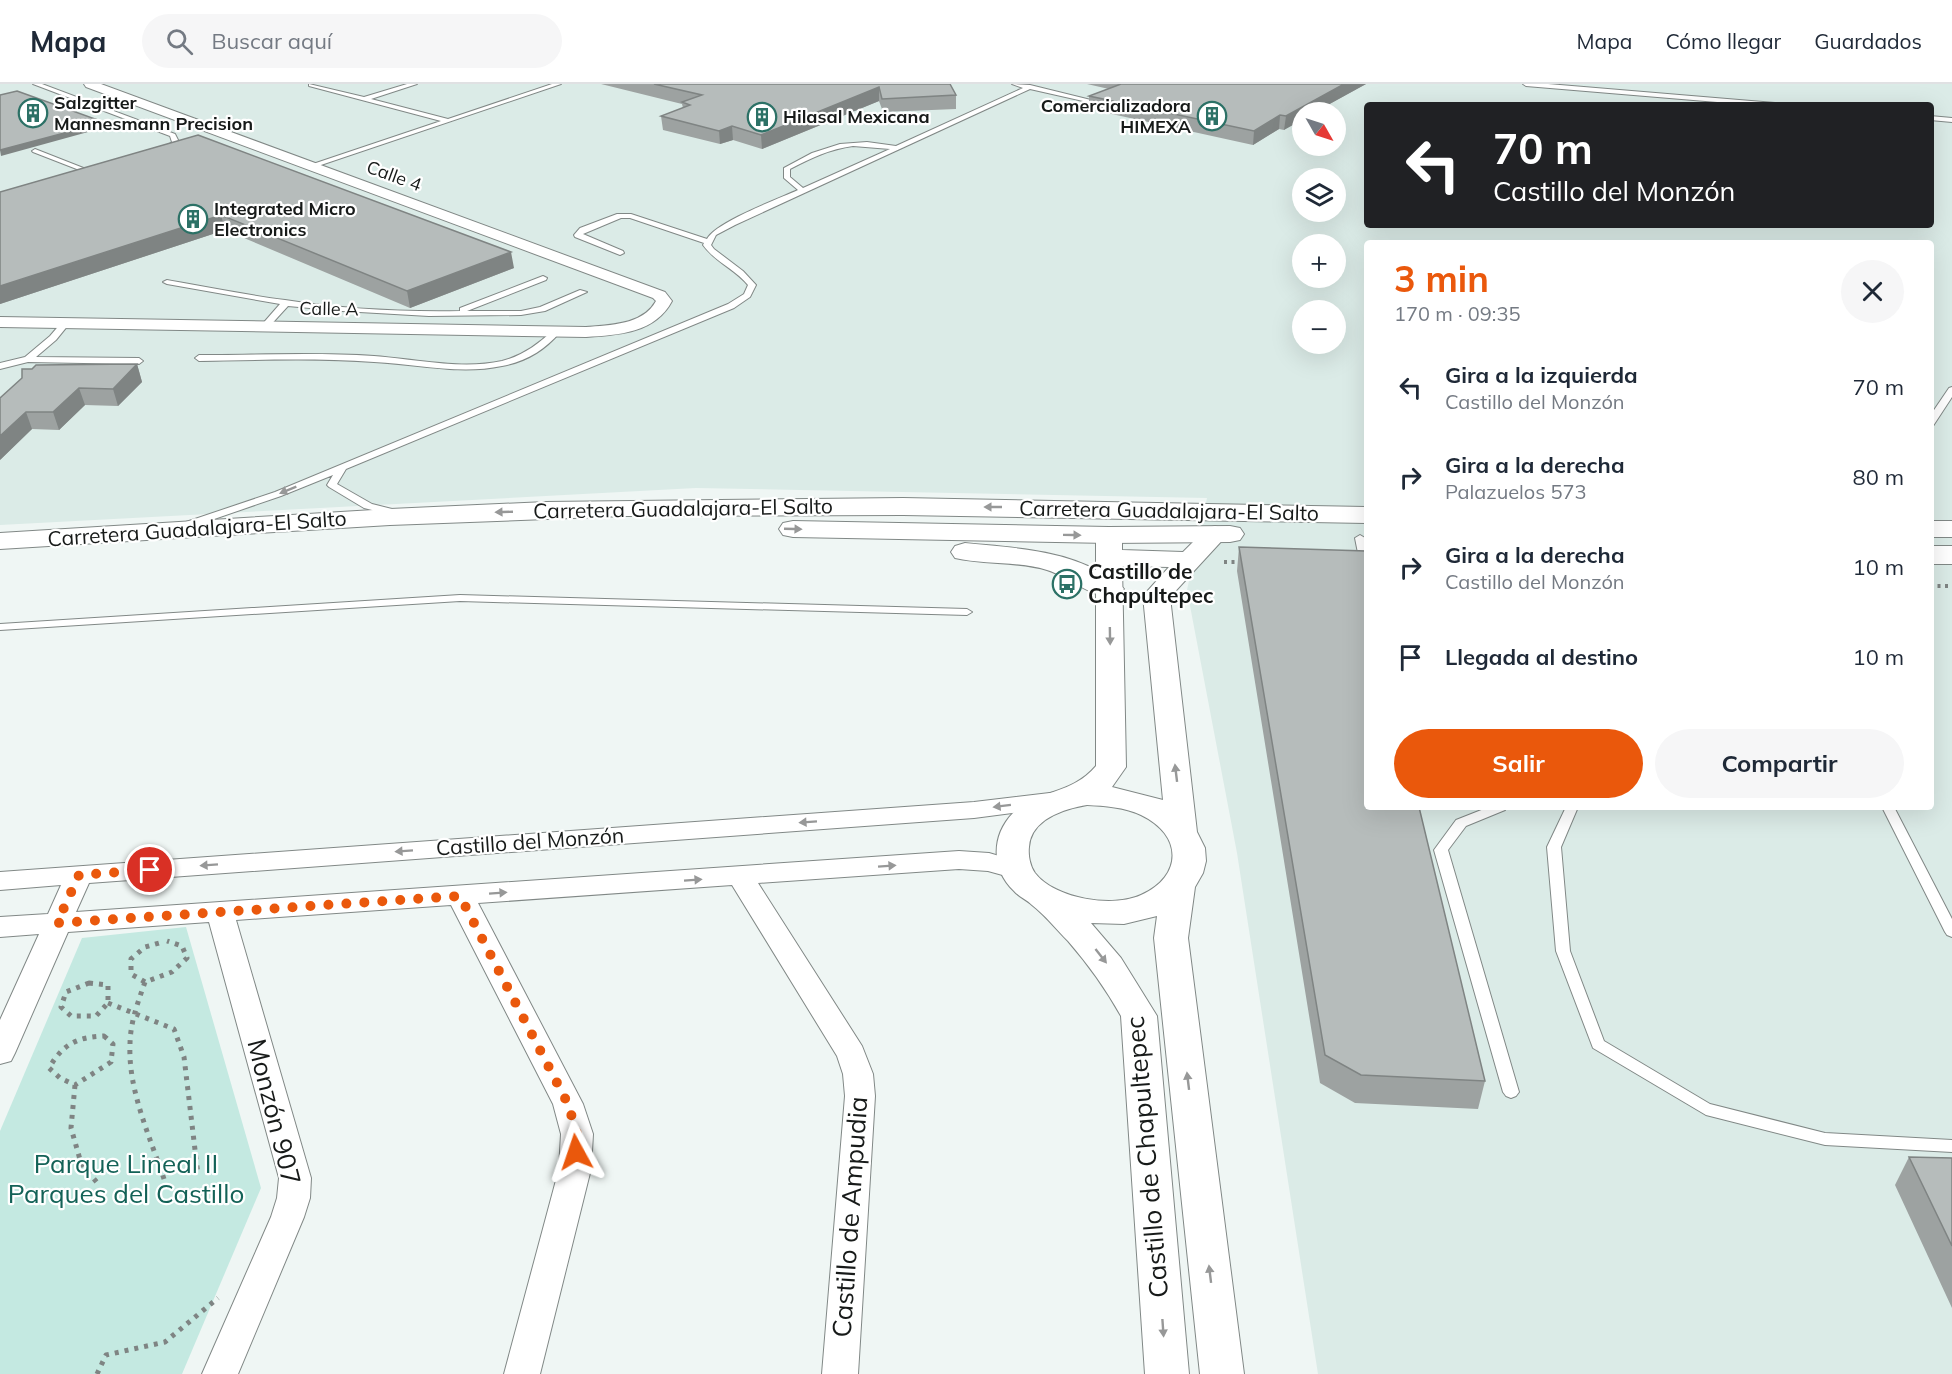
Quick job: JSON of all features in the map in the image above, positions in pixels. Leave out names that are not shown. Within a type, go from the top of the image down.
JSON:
[{"type":"main road","name":"Carretera Guadalajara-El Salto","points":[[0,541],[405,516],[624,508],[992,507],[1364,530]]},
{"type":"main road","name":"Carretera Guadalajara-El Salto","points":[[0,559],[549,530],[732,527],[854,531],[1109,547],[1215,534],[1364,530]]},
{"type":"main road","points":[[1934,529],[1952,529]]},
{"type":"main road","points":[[854,531],[925,547],[1051,561],[1083,574],[1109,589]]},
{"type":"main road","points":[[1934,555],[1952,555]]},
{"type":"street","name":"Calle 4","points":[[90,84],[659,295],[664,301],[662,309],[654,316]]},
{"type":"street","name":"Calle A","points":[[0,322],[556,332],[607,330],[634,324],[654,316]]},
{"type":"street","points":[[1190,560],[1109,547],[1111,767],[1100,781],[1067,798],[1036,810],[1020,825],[1011,844],[1013,864],[1025,883],[1046,899],[1074,909],[1104,913],[1134,910],[1160,900],[1178,886],[1189,868],[1190,849],[1182,831],[1156,597],[1215,534]]},
{"type":"street","points":[[1067,798],[1088,795],[1116,796],[1144,803],[1166,815],[1182,831]]},
{"type":"street","name":"Castillo del Monzón","points":[[0,881],[974,810],[1067,798]]},
{"type":"street","points":[[0,927],[960,860],[989,862],[1017,870]]},
{"type":"street","points":[[0,1053],[79,875]]},
{"type":"street","name":"Castillo de Ampudia","points":[[741,877],[851,1054],[858,1074],[860,1096],[840,1374]]},
{"type":"street","name":"Castillo de Chapultepec","points":[[1178,886],[1171,938],[1222,1374]]},
{"type":"street","points":[[460,896],[568,1104],[577,1134],[575,1169],[522,1374]]},
{"type":"street","name":"Castillo de Chapultepec","points":[[1046,899],[1083,933],[1121,982],[1139,1016],[1167,1374]]},
{"type":"street","name":"Monzón 907","points":[[220,912],[295,1178],[296,1191],[293,1206],[271,1252],[220,1374]]},
{"type":"lane","points":[[36,84],[173,135],[176,142],[169,149],[158,153]]},
{"type":"lane","points":[[365,99],[414,84]]},
{"type":"lane","points":[[312,166],[558,84]]},
{"type":"lane","points":[[1015,84],[1092,101]]},
{"type":"lane","points":[[1526,84],[1739,102]]},
{"type":"lane","points":[[311,85],[448,121]]},
{"type":"lane","points":[[166,532],[228,512],[342,468],[731,306],[747,295],[752,285],[738,269],[712,254],[707,245],[713,234],[732,223],[1030,87]]},
{"type":"lane","points":[[1934,118],[1952,120]]},
{"type":"lane","points":[[803,191],[787,178],[787,168],[813,153],[850,143],[875,143],[897,148]]},
{"type":"lane","points":[[35,151],[88,172]]},
{"type":"lane","points":[[77,175],[100,169]]},
{"type":"lane","points":[[620,253],[578,235],[583,230],[620,216],[632,216],[709,242]]},
{"type":"lane","points":[[456,312],[543,278]]},
{"type":"lane","points":[[167,282],[286,303],[429,314],[521,312],[542,309],[583,292]]},
{"type":"lane","points":[[264,328],[286,303]]},
{"type":"lane","points":[[28,359],[53,338],[65,324]]},
{"type":"lane","points":[[199,358],[372,359],[448,366],[482,365],[514,361],[543,346],[556,332]]},
{"type":"lane","points":[[0,366],[28,359],[139,361]]},
{"type":"lane","points":[[1934,418],[1952,390]]},
{"type":"lane","points":[[342,468],[332,485],[368,507],[405,516]]},
{"type":"lane","points":[[0,627],[460,598],[967,612]]},
{"type":"lane","points":[[1494,810],[1461,823],[1441,850],[1511,1092]]},
{"type":"lane","points":[[1571,810],[1554,847],[1563,951],[1598,1044],[1706,1109],[1824,1139],[1952,1146]]},
{"type":"lane","points":[[1890,810],[1952,932]]},
{"type":"path","points":[[1190,560],[1249,562]]},
{"type":"path","points":[[1934,586],[1952,586]]},
{"type":"path","points":[[166,941],[182,946],[187,958],[172,972],[145,982],[131,974],[131,959],[145,947],[166,941]]},
{"type":"path","points":[[145,982],[135,1014],[129,1052],[138,1098],[164,1179]]},
{"type":"path","points":[[89,983],[108,985],[108,1003],[96,1016],[71,1016],[61,1007],[66,992],[89,983]]},
{"type":"path","points":[[108,1003],[174,1029],[184,1057],[198,1175]]},
{"type":"path","points":[[82,1036],[104,1036],[113,1044],[111,1062],[75,1085],[60,1078],[49,1068],[60,1048],[82,1036]]},
{"type":"path","points":[[75,1085],[71,1128],[81,1163],[99,1185]]},
{"type":"path","points":[[98,1374],[106,1355],[165,1342],[227,1290]]},
{"type":"shaded area","points":[[0,84],[1952,84],[1952,1374],[1318,1374],[1237,853],[1187,590],[1207,498],[696,488],[0,525]]},
{"type":"green space","name":"Parque Lineal II Parques del Castillo","points":[[186,927],[261,1188],[182,1374],[0,1374],[0,1131],[82,938]]},
{"type":"building","name":"Hilasal Mexicana","points":[[654,84],[950,84],[956,95],[882,99],[879,87],[761,135],[732,126],[719,131],[661,116],[690,105],[682,102],[702,95]]},
{"type":"building","name":"Comercializadora HIMEXA","points":[[1121,84],[1344,84],[1311,102],[1292,102],[1292,113],[1286,116],[1280,115],[1254,131],[1089,96]]},
{"type":"building","name":"Salzgitter Mannesmann Precision","points":[[17,91],[98,120],[80,124],[87,127],[0,150],[0,95]]},
{"type":"building","name":"Integrated Micro Electronics","points":[[198,135],[511,252],[407,291],[221,215],[0,286],[0,192]]},
{"type":"building","points":[[137,364],[113,389],[79,388],[53,412],[26,412],[0,436],[0,398],[22,378],[22,369],[32,369],[36,365]]},
{"type":"building","points":[[1239,547],[1364,551],[1364,810],[1420,810],[1485,1081],[1361,1075],[1325,1055]]},
{"type":"building","points":[[1909,1157],[1952,1158],[1952,1246]]},
{"type":"place","name":"Salzgitter Mannesmann Precision","points":[[33,113]]},
{"type":"place","name":"Comercializadora HIMEXA","points":[[1212,116]]},
{"type":"place","name":"Hilasal Mexicana","points":[[762,117]]},
{"type":"place","name":"Integrated Micro Electronics","points":[[193,219]]},
{"type":"place","name":"Castillo de Chapultepec","points":[[1067,584]]},
{"type":"route","points":[[150,870],[79,875],[57,923],[460,896],[568,1104],[577,1134],[576,1152]]}]
